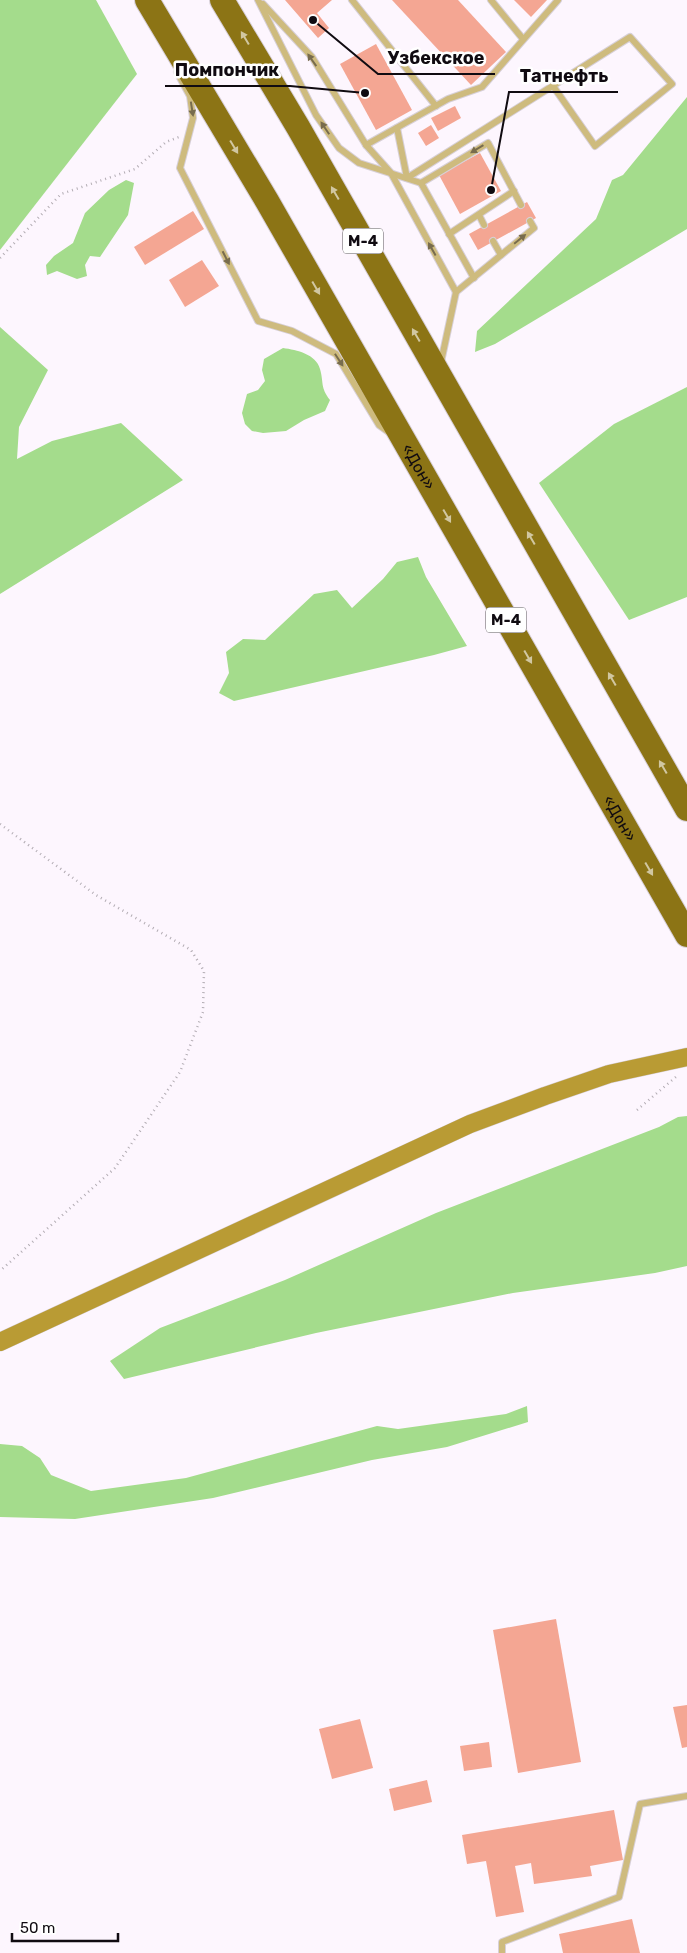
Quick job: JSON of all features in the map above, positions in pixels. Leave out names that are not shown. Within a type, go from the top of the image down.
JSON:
[{"type":"highway","name":"«Дон»","points":[[146,0],[267,201],[687,935]]},
{"type":"highway","name":"М-4","points":[[222,0],[298,127],[687,809]]},
{"type":"street","points":[[0,1342],[470,1124],[609,1074],[681,1059]]},
{"type":"lane","points":[[146,0],[156,30]]},
{"type":"lane","points":[[259,0],[312,57],[366,145],[391,173],[456,292]]},
{"type":"lane","points":[[259,0],[316,115],[339,148],[359,163],[421,183],[474,278]]},
{"type":"lane","points":[[352,0],[436,106]]},
{"type":"lane","points":[[491,0],[523,40]]},
{"type":"lane","points":[[366,145],[448,99],[482,87],[558,0]]},
{"type":"lane","points":[[407,178],[630,36],[672,84],[595,146],[553,86]]},
{"type":"lane","points":[[172,63],[190,96],[193,118],[180,168],[258,321],[292,331],[336,354],[379,425],[405,444]]},
{"type":"lane","points":[[397,128],[407,178]]},
{"type":"lane","points":[[421,183],[488,143],[521,205]]},
{"type":"lane","points":[[449,234],[514,191]]},
{"type":"lane","points":[[479,215],[484,225]]},
{"type":"lane","points":[[500,484],[496,460],[441,362],[456,292],[534,228],[530,221]]},
{"type":"lane","points":[[493,241],[501,255]]},
{"type":"lane","points":[[502,1953],[502,1942],[619,1897],[640,1804],[687,1796]]},
{"type":"path","points":[[0,258],[61,194],[135,168],[166,142],[189,133]]},
{"type":"path","points":[[0,824],[96,895],[190,950],[204,971],[203,1012],[180,1072],[115,1168],[0,1271]]},
{"type":"path","points":[[637,1110],[681,1073],[681,1059]]},
{"type":"green space","points":[[0,0],[96,0],[137,74],[0,250]]},
{"type":"green space","points":[[687,97],[687,229],[495,344],[475,352],[477,331],[596,219],[612,180],[623,175]]},
{"type":"green space","points":[[126,180],[134,183],[128,215],[100,257],[90,256],[85,265],[87,276],[77,279],[57,271],[47,275],[46,265],[54,256],[73,243],[85,213],[109,190]]},
{"type":"green space","points":[[0,327],[48,370],[19,427],[17,459],[52,441],[121,423],[183,480],[0,594]]},
{"type":"green space","points":[[283,348],[310,356],[318,364],[325,392],[330,400],[325,411],[304,420],[286,431],[263,433],[252,431],[245,424],[242,413],[247,394],[258,390],[265,381],[262,370],[264,359]]},
{"type":"green space","points":[[687,387],[687,597],[629,620],[539,483],[614,424]]},
{"type":"green space","points":[[418,557],[426,577],[467,646],[234,701],[219,693],[229,673],[226,652],[243,639],[265,640],[314,594],[337,590],[352,608],[383,579],[397,562]]},
{"type":"green space","points":[[687,1116],[687,1266],[655,1273],[513,1293],[316,1333],[124,1379],[110,1361],[160,1328],[285,1280],[436,1213],[659,1127],[678,1117]]},
{"type":"green space","points":[[527,1406],[528,1422],[447,1447],[372,1460],[213,1498],[75,1519],[0,1517],[0,1444],[22,1446],[40,1458],[51,1475],[91,1491],[186,1478],[377,1426],[398,1429],[506,1414]]},
{"type":"building","points":[[285,0],[332,0],[317,13],[329,28],[318,38]]},
{"type":"building","points":[[392,0],[458,0],[506,52],[471,85]]},
{"type":"building","points":[[514,0],[547,0],[531,17]]},
{"type":"building","points":[[376,44],[412,110],[376,130],[340,64]]},
{"type":"building","points":[[455,106],[461,118],[438,131],[431,118]]},
{"type":"building","points":[[431,125],[439,138],[426,146],[418,133]]},
{"type":"building","points":[[480,153],[501,191],[460,214],[439,175]]},
{"type":"building","points":[[527,202],[536,218],[478,250],[469,234]]},
{"type":"building","points":[[193,211],[204,229],[145,265],[134,247]]},
{"type":"building","points":[[202,260],[219,286],[185,307],[169,280]]},
{"type":"building","points":[[556,1619],[581,1762],[518,1773],[493,1630]]},
{"type":"building","points":[[687,1705],[687,1747],[682,1748],[673,1707]]},
{"type":"building","points":[[360,1719],[373,1768],[332,1779],[319,1729]]},
{"type":"building","points":[[489,1742],[492,1767],[464,1771],[460,1746]]},
{"type":"building","points":[[427,1780],[432,1802],[394,1811],[389,1789]]},
{"type":"building","points":[[614,1810],[623,1860],[590,1866],[592,1876],[534,1884],[531,1863],[515,1866],[524,1912],[496,1917],[486,1861],[467,1864],[462,1835]]},
{"type":"building","points":[[632,1919],[640,1953],[563,1953],[559,1934]]},
{"type":"place","name":"Узбекское","points":[[313,20]]},
{"type":"place","name":"Помпончик","points":[[365,93]]},
{"type":"place","name":"Татнефть","points":[[491,190]]}]
